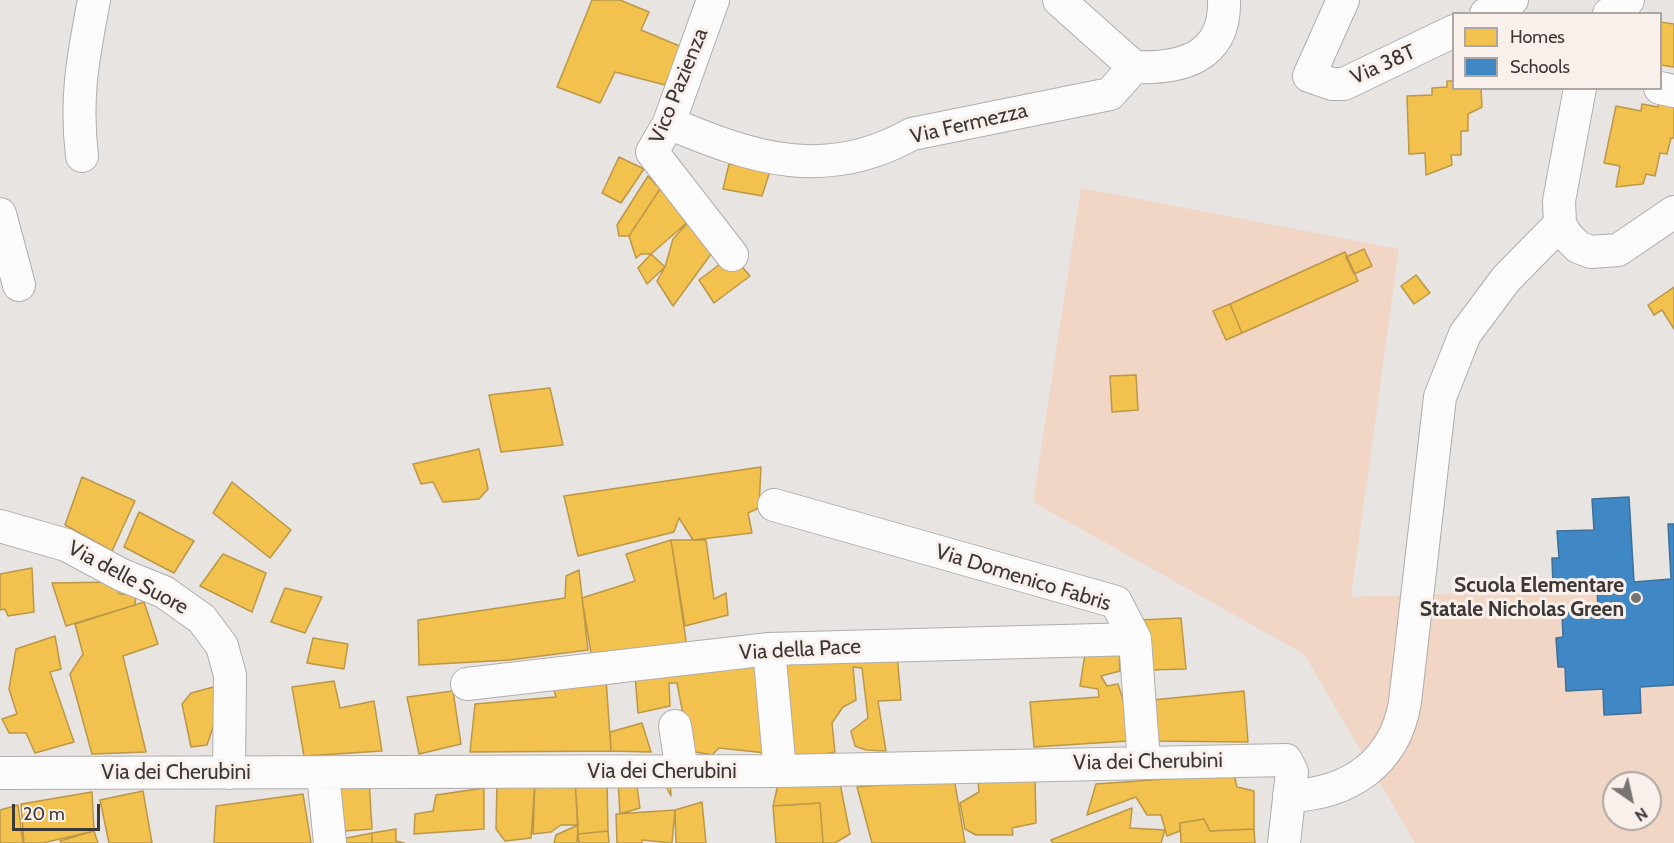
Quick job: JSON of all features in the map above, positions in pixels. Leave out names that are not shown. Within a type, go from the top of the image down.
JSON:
[{"type":"street","points":[[82,156],[78,123],[78,84],[94,0]]},
{"type":"street","name":"Vico Pazienza","points":[[713,0],[669,123],[652,152],[732,255]]},
{"type":"street","points":[[1059,0],[1134,67],[1179,65],[1205,51],[1220,29],[1224,0]]},
{"type":"street","name":"Via 38T","points":[[1343,0],[1309,76],[1332,84],[1344,84],[1452,32]]},
{"type":"street","points":[[1490,12],[1512,0]]},
{"type":"street","points":[[1612,12],[1628,0]]},
{"type":"street","name":"Via Fermezza","points":[[669,123],[731,149],[793,160],[835,160],[864,156],[885,149],[912,134],[1110,94],[1134,67]]},
{"type":"street","points":[[1580,90],[1559,201],[1560,224],[1567,237],[1578,247],[1603,254],[1634,241],[1674,212]]},
{"type":"street","points":[[0,214],[19,285]]},
{"type":"street","points":[[1284,843],[1289,796],[1317,793],[1342,785],[1362,774],[1391,747],[1397,735],[1405,702],[1440,397],[1465,334],[1506,279],[1560,224]]},
{"type":"street","name":"Via Domenico Fabris","points":[[774,505],[1116,602],[1135,639],[1144,762]]},
{"type":"street","name":"Via delle Suore","points":[[0,526],[66,545],[122,575],[164,592],[202,619],[222,646],[228,668],[231,695],[229,773]]},
{"type":"street","name":"Via della Pace","points":[[467,684],[769,649],[1135,639]]},
{"type":"street","points":[[769,649],[780,771]]},
{"type":"street","points":[[675,726],[682,771]]},
{"type":"street","name":"Via dei Cherubini","points":[[0,773],[323,774],[780,771],[1286,760],[1292,772],[1289,796]]},
{"type":"street","points":[[323,774],[330,843]]},
{"type":"shaded area","points":[[1081,188],[1399,249],[1351,597],[1674,586],[1674,843],[1415,843],[1304,654],[1033,502]]},
{"type":"building: Homes","points":[[592,0],[620,0],[649,12],[641,30],[682,47],[665,85],[615,72],[600,103],[557,87]]},
{"type":"building: Homes","points":[[1662,22],[1674,24],[1674,67],[1662,65]]},
{"type":"building: Homes","points":[[1447,81],[1452,81],[1452,90],[1481,90],[1482,107],[1468,114],[1468,131],[1461,131],[1461,155],[1451,155],[1452,165],[1426,175],[1425,153],[1409,154],[1407,96],[1432,95],[1432,88],[1447,87]]},
{"type":"building: Homes","points":[[1659,101],[1674,104],[1674,138],[1671,138],[1667,154],[1660,153],[1655,176],[1646,174],[1643,184],[1616,187],[1620,166],[1604,163],[1616,106],[1641,111],[1642,104],[1658,107]]},
{"type":"building: Homes","points":[[619,157],[644,169],[621,203],[602,193]]},
{"type":"building: Homes","points":[[729,164],[771,168],[762,196],[723,189]]},
{"type":"building: Homes","points":[[648,176],[660,189],[629,236],[619,236],[617,225]]},
{"type":"building: Homes","points":[[660,189],[690,220],[651,254],[641,254],[636,258],[629,236]]},
{"type":"building: Homes","points":[[690,220],[714,250],[673,306],[657,281],[665,267],[673,239]]},
{"type":"building: Homes","points":[[1364,249],[1372,266],[1354,274],[1346,257]]},
{"type":"building: Homes","points":[[1345,252],[1358,281],[1242,333],[1230,304]]},
{"type":"building: Homes","points":[[651,254],[665,267],[647,284],[638,268]]},
{"type":"building: Homes","points":[[732,255],[750,276],[714,303],[699,280]]},
{"type":"building: Homes","points":[[1416,275],[1430,293],[1414,304],[1401,286]]},
{"type":"building: Homes","points":[[1674,287],[1674,329],[1662,310],[1654,315],[1648,305]]},
{"type":"building: Homes","points":[[1230,304],[1242,333],[1226,340],[1213,311]]},
{"type":"building: Homes","points":[[1136,375],[1138,410],[1112,412],[1110,376]]},
{"type":"building: Homes","points":[[550,388],[563,445],[501,452],[489,395]]},
{"type":"building: Homes","points":[[479,449],[488,489],[479,499],[443,502],[433,482],[421,484],[413,464]]},
{"type":"building: Homes","points":[[761,467],[759,508],[748,513],[752,533],[693,540],[679,518],[674,532],[578,556],[564,496]]},
{"type":"building: Homes","points":[[82,477],[135,501],[112,551],[65,525]]},
{"type":"building: Homes","points":[[232,482],[291,530],[270,558],[213,513]]},
{"type":"building: Homes","points":[[139,512],[194,541],[174,573],[124,547]]},
{"type":"building: Homes","points":[[671,540],[687,647],[592,659],[582,598],[635,581],[626,554]]},
{"type":"building: Homes","points":[[671,540],[706,540],[714,599],[726,593],[728,615],[685,626]]},
{"type":"building: Homes","points":[[223,554],[266,573],[252,612],[200,586]]},
{"type":"building: Homes","points":[[32,568],[34,612],[8,616],[5,609],[0,610],[0,574]]},
{"type":"building: Homes","points":[[579,570],[588,650],[510,660],[419,665],[418,620],[565,598],[566,576]]},
{"type":"building: Homes","points":[[115,582],[119,594],[136,594],[135,605],[66,626],[52,583]]},
{"type":"building: Homes","points":[[285,588],[322,597],[305,633],[271,622]]},
{"type":"building: Homes","points":[[144,602],[158,644],[123,656],[146,752],[92,754],[70,674],[83,654],[75,624]]},
{"type":"building: Homes","points":[[1181,618],[1186,669],[1148,670],[1140,620]]},
{"type":"building: Homes","points":[[55,636],[61,669],[50,672],[74,742],[35,753],[26,733],[9,733],[2,719],[17,714],[9,689],[16,649]]},
{"type":"building: Homes","points":[[313,638],[348,644],[344,669],[307,663]]},
{"type":"building: Homes","points":[[897,653],[901,700],[878,701],[886,751],[866,750],[855,746],[851,731],[868,718],[862,668],[853,667],[856,700],[843,707],[832,723],[835,752],[795,760],[784,659]]},
{"type":"building: Homes","points":[[1119,653],[1120,671],[1101,676],[1107,686],[1118,684],[1124,703],[1128,741],[1034,747],[1030,702],[1099,697],[1098,689],[1080,686],[1085,654]]},
{"type":"building: Homes","points":[[760,657],[766,753],[719,748],[712,755],[690,751],[677,683],[669,683],[670,706],[638,713],[635,675]]},
{"type":"building: Homes","points":[[606,678],[611,751],[470,752],[475,704],[556,697],[552,684]]},
{"type":"building: Homes","points":[[334,681],[340,708],[374,701],[382,751],[304,756],[292,687]]},
{"type":"building: Homes","points":[[217,686],[217,715],[207,745],[191,747],[182,704],[191,693]]},
{"type":"building: Homes","points":[[453,691],[461,744],[419,754],[407,697]]},
{"type":"building: Homes","points":[[1244,691],[1248,742],[1151,741],[1152,700]]},
{"type":"building: Homes","points":[[642,723],[651,752],[611,751],[610,732]]},
{"type":"building: Homes","points":[[1234,774],[1237,787],[1254,791],[1254,829],[1210,831],[1204,819],[1180,823],[1180,831],[1167,836],[1161,815],[1147,815],[1136,797],[1087,815],[1096,784]]},
{"type":"building: Homes","points":[[1035,776],[1036,823],[1012,828],[1013,835],[976,835],[965,829],[960,803],[979,792],[978,783]]},
{"type":"building: Homes","points":[[670,777],[671,796],[664,783],[637,787],[640,808],[620,814],[618,780]]},
{"type":"building: Homes","points":[[330,778],[369,779],[372,829],[329,832]]},
{"type":"building: Homes","points":[[607,778],[608,831],[578,834],[575,779]]},
{"type":"building: Homes","points":[[839,778],[850,834],[835,843],[823,843],[820,803],[773,806],[779,780]]},
{"type":"building: Homes","points":[[954,778],[965,843],[872,843],[857,787]]},
{"type":"building: Homes","points":[[575,779],[578,825],[561,825],[551,832],[533,834],[535,781]]},
{"type":"building: Homes","points":[[535,781],[531,838],[505,841],[496,829],[497,782]]},
{"type":"building: Homes","points":[[484,788],[484,829],[414,834],[415,814],[433,811],[436,795]]},
{"type":"building: Homes","points":[[143,791],[152,843],[109,843],[100,800]]},
{"type":"building: Homes","points":[[92,792],[94,831],[43,843],[24,843],[21,804]]},
{"type":"building: Homes","points":[[303,794],[311,843],[214,843],[216,806]]},
{"type":"building: Homes","points":[[702,802],[706,843],[676,843],[675,810]]},
{"type":"building: Homes","points":[[820,803],[823,843],[776,843],[773,806]]},
{"type":"building: Homes","points":[[18,805],[23,843],[0,843],[0,810]]},
{"type":"building: Homes","points":[[1132,808],[1130,828],[1165,830],[1161,843],[1053,843],[1051,840]]},
{"type":"building: Homes","points":[[675,810],[672,843],[642,840],[642,843],[617,843],[616,814]]},
{"type":"building: Homes","points":[[1204,819],[1210,831],[1254,829],[1255,843],[1181,843],[1180,823]]},
{"type":"building: Homes","points":[[578,825],[577,843],[554,843],[556,835]]},
{"type":"building: Homes","points":[[396,829],[396,841],[404,843],[372,843],[372,833]]},
{"type":"building: Homes","points":[[94,831],[98,843],[61,843],[60,841]]},
{"type":"building: Homes","points":[[608,831],[609,843],[579,843],[578,834]]},
{"type":"building: Homes","points":[[372,833],[372,843],[337,843],[337,840]]},
{"type":"building: Schools","name":"Scuola Elementare Statale Nicholas Green","points":[[1629,497],[1634,582],[1671,579],[1668,524],[1674,524],[1674,685],[1640,687],[1641,713],[1604,715],[1603,689],[1566,691],[1565,667],[1558,667],[1556,638],[1563,637],[1562,613],[1598,611],[1597,583],[1553,586],[1552,558],[1559,558],[1557,531],[1594,530],[1592,499]]},
{"type":"place","name":"Scuola Elementare Statale Nicholas Green","points":[[1636,598]]}]
